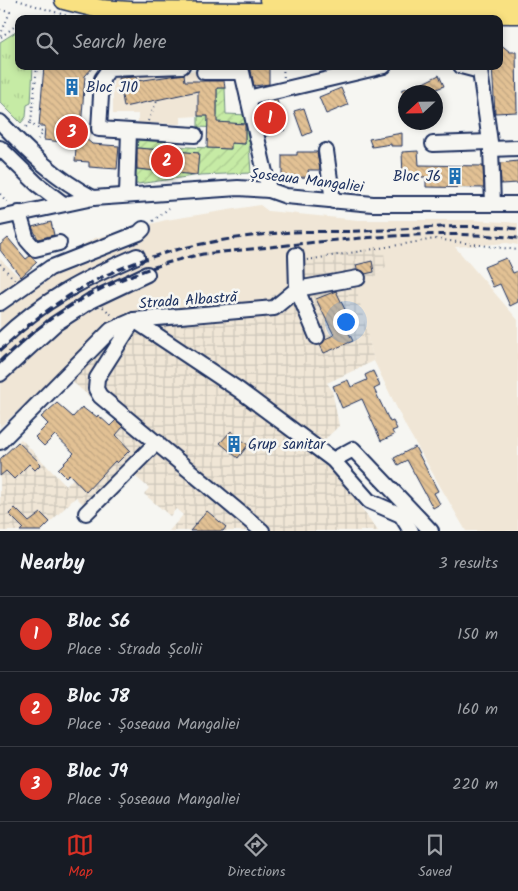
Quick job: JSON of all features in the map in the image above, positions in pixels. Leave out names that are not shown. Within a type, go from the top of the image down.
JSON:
[{"type":"main road","points":[[64,0],[100,9],[184,15],[518,14]]},
{"type":"main road","points":[[269,0],[518,1]]},
{"type":"street","points":[[108,70],[102,79],[99,129],[195,135]]},
{"type":"street","points":[[248,98],[367,70]]},
{"type":"street","points":[[476,70],[480,71],[490,146],[493,204]]},
{"type":"street","points":[[204,72],[242,72],[269,190]]},
{"type":"street","points":[[0,122],[43,166],[67,184],[93,198]]},
{"type":"street","points":[[127,194],[136,131]]},
{"type":"street","points":[[433,144],[518,148]]},
{"type":"street","points":[[0,148],[37,184],[62,203]]},
{"type":"street","points":[[326,151],[333,201]]},
{"type":"street","name":"Șoseaua Mangaliei","points":[[0,218],[62,203],[93,198],[127,194],[238,188],[269,190],[286,196],[374,204],[518,204]]},
{"type":"street","points":[[4,206],[44,201],[62,203]]},
{"type":"street","points":[[19,213],[27,240],[34,249],[59,244]]},
{"type":"street","points":[[0,303],[65,261],[139,233],[143,229]]},
{"type":"street","points":[[0,341],[41,305],[83,279],[137,256]]},
{"type":"street","points":[[297,258],[296,289],[317,337]]},
{"type":"street","points":[[0,374],[55,324],[94,299],[146,274]]},
{"type":"street","points":[[296,289],[358,278]]},
{"type":"street","name":"Strada Albastră","points":[[0,442],[111,330],[128,322],[274,308],[296,289]]},
{"type":"street","points":[[262,531],[100,396],[96,388],[97,378],[128,322],[239,390],[333,460],[369,501],[401,515],[411,531]]},
{"type":"street","points":[[86,513],[156,442]]},
{"type":"street","points":[[333,460],[353,449],[431,531]]},
{"type":"path","points":[[17,0],[61,15]]},
{"type":"path","points":[[0,10],[10,12],[0,37]]},
{"type":"path","points":[[0,37],[15,26]]},
{"type":"path","points":[[26,127],[31,122],[37,70]]},
{"type":"path","points":[[136,131],[157,101]]},
{"type":"path","points":[[31,122],[42,133],[38,139]]},
{"type":"path","points":[[0,194],[4,206]]},
{"type":"path","points":[[143,229],[169,208]]},
{"type":"path","points":[[297,258],[435,239],[518,250]]},
{"type":"path","points":[[0,264],[22,287]]},
{"type":"path","points":[[94,299],[128,322]]},
{"type":"shaded area","points":[[197,71],[198,116],[181,117],[181,124],[138,123],[138,114],[113,114],[113,79],[121,72]]},
{"type":"shaded area","points":[[260,205],[268,211],[358,220],[472,220],[518,223],[518,245],[507,243],[455,247],[518,320],[518,531],[466,531],[406,427],[374,361],[356,291],[386,267],[288,289],[244,307],[110,328],[0,427],[0,259],[23,280],[95,238],[166,220]]},
{"type":"shaded area","points":[[383,246],[386,267],[357,291],[374,361],[327,383],[332,390],[339,426],[319,445],[367,495],[357,502],[378,531],[169,531],[183,515],[176,509],[170,516],[144,494],[149,488],[131,473],[92,513],[76,497],[41,531],[0,531],[0,459],[21,439],[66,486],[124,426],[61,372],[110,328],[244,307],[288,289],[299,260]]},
{"type":"green space","points":[[15,33],[15,70],[33,70],[31,103],[27,105],[26,117],[21,123],[0,102],[0,42]]},
{"type":"green space","points":[[217,88],[225,88],[226,114],[248,115],[254,143],[249,144],[251,173],[200,175],[131,185],[135,169],[196,175],[198,153],[137,148],[138,140],[168,142],[168,146],[230,149],[231,143],[245,144],[245,124],[222,123],[221,128],[198,127],[198,116],[217,116]]},
{"type":"building","points":[[503,46],[510,52],[516,52],[517,112],[495,113],[492,70],[503,70]]},
{"type":"building","points":[[44,70],[90,70],[85,76],[81,128],[84,137],[92,144],[119,146],[117,169],[89,167],[89,162],[75,161],[76,148],[71,143],[44,140],[45,126],[39,126]]},
{"type":"building","points":[[251,70],[269,70],[269,84],[254,86]]},
{"type":"building","points":[[184,74],[185,81],[224,81],[225,88],[217,88],[217,122],[245,124],[245,144],[231,143],[231,149],[207,148],[208,116],[198,116],[198,91],[124,107],[119,78],[136,77],[137,81]]},
{"type":"building","points":[[439,75],[444,86],[418,85]]},
{"type":"building","points":[[341,88],[348,105],[326,114],[319,97]]},
{"type":"building","points":[[277,100],[285,130],[266,136],[259,105]]},
{"type":"building","points":[[304,108],[312,132],[303,136],[294,111]]},
{"type":"building","points":[[402,133],[402,146],[391,146],[391,144],[372,147],[369,139]]},
{"type":"building","points":[[137,148],[199,153],[197,175],[137,169]]},
{"type":"building","name":"Bloc J6","points":[[418,151],[419,165],[483,166],[484,188],[426,187],[426,177],[403,177],[402,152]]},
{"type":"building","points":[[297,152],[317,152],[320,170],[308,170],[309,177],[282,178],[282,155],[297,155]]},
{"type":"building","points":[[518,161],[518,183],[501,184],[500,163]]},
{"type":"building","points":[[51,222],[54,235],[38,239],[32,227]]},
{"type":"building","points":[[8,238],[26,259],[30,256],[37,262],[21,277],[0,250],[0,245]]},
{"type":"building","points":[[506,258],[513,273],[518,271],[518,302],[510,306],[500,284],[493,287],[484,267]]},
{"type":"building","points":[[372,261],[374,272],[365,274],[357,269],[356,265]]},
{"type":"building","points":[[336,291],[353,326],[347,329],[353,341],[324,353],[320,345],[325,339],[334,335],[316,299]]},
{"type":"building","points":[[373,371],[380,386],[374,389],[390,422],[393,421],[397,429],[392,431],[394,435],[381,441],[362,399],[342,408],[333,386],[348,380],[351,387],[367,380],[365,375]]},
{"type":"building","points":[[57,403],[73,417],[82,407],[97,417],[98,415],[110,426],[116,420],[123,427],[116,435],[130,450],[117,463],[115,461],[86,492],[69,474],[66,477],[58,469],[74,453],[55,435],[44,446],[35,437],[48,424],[41,417]]},
{"type":"building","name":"Grup sanitar","points":[[231,431],[248,445],[238,458],[220,443]]},
{"type":"building","points":[[18,442],[41,464],[35,470],[29,464],[14,479],[6,471],[0,476],[0,459]]},
{"type":"building","points":[[415,447],[438,491],[434,493],[440,504],[433,508],[407,460],[398,465],[394,458]]},
{"type":"building","points":[[15,508],[29,522],[41,513],[50,522],[41,531],[20,531],[23,528],[9,514]]},
{"type":"building","points":[[207,511],[226,527],[223,531],[190,531]]},
{"type":"railway","points":[[0,351],[33,322],[65,298],[99,279],[133,263],[208,243],[248,236],[291,232],[363,231],[460,226],[518,229]]},
{"type":"railway","points":[[0,361],[45,323],[94,293],[146,270],[203,254],[361,238],[400,236],[440,234],[518,238]]},
{"type":"place","name":"Bloc J10","points":[[72,87]]},
{"type":"place","name":"Bloc S6","points":[[270,118]]},
{"type":"place","name":"Bloc J9","points":[[72,132]]},
{"type":"place","name":"Bloc J8","points":[[167,161]]},
{"type":"place","name":"Bloc J6","points":[[455,176]]},
{"type":"place","name":"Grup sanitar","points":[[234,444]]}]
